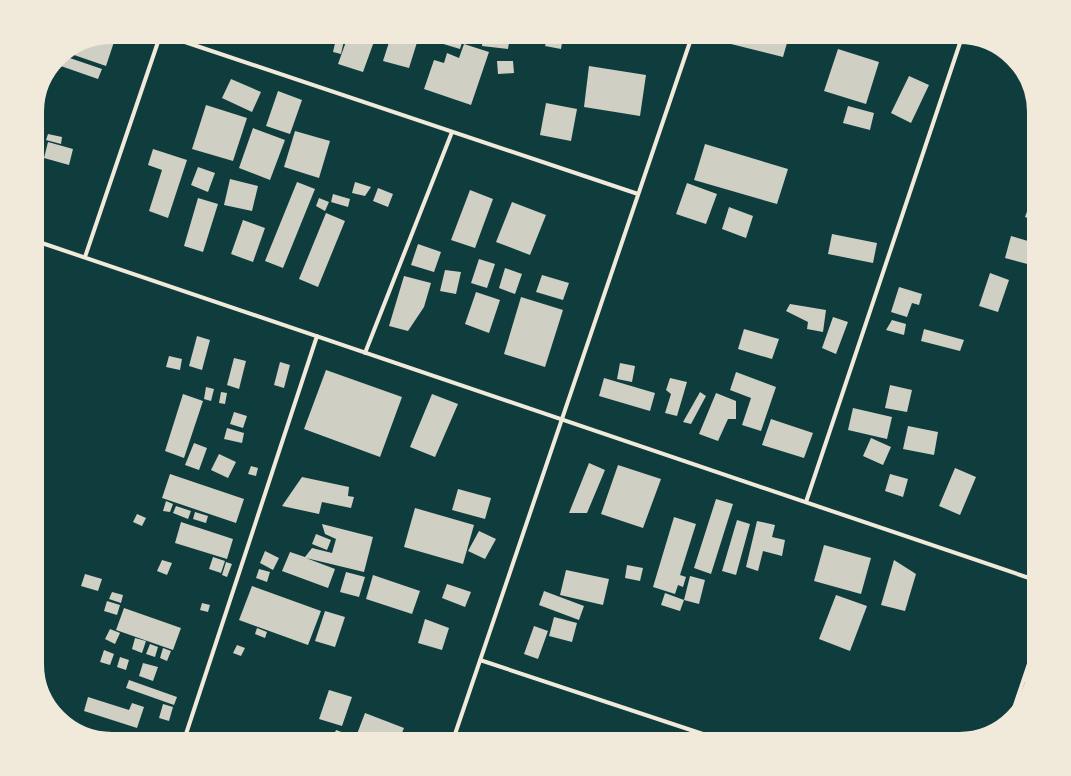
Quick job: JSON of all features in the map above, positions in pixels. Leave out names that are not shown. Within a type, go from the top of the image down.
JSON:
[{"type":"street","points":[[85,257],[158,43]]},
{"type":"street","points":[[188,43],[638,194]]},
{"type":"street","points":[[455,733],[690,43]]},
{"type":"street","points":[[806,502],[960,43]]},
{"type":"street","points":[[365,352],[452,132]]},
{"type":"street","points":[[43,243],[1028,578]]},
{"type":"street","points":[[186,733],[317,336]]},
{"type":"street","points":[[480,660],[700,733]]},
{"type":"street","points":[[1016,704],[1028,668]]},
{"type":"building","points":[[114,43],[106,66],[74,55],[77,52],[90,47]]},
{"type":"building","points":[[335,43],[343,43],[341,54],[333,52]]},
{"type":"building","points":[[346,43],[373,43],[363,72],[338,64]]},
{"type":"building","points":[[389,43],[417,43],[409,68],[383,61]]},
{"type":"building","points":[[440,43],[462,43],[460,49]]},
{"type":"building","points":[[482,43],[509,43],[508,49],[482,46]]},
{"type":"building","points":[[546,43],[562,43],[561,49],[545,46]]},
{"type":"building","points":[[731,43],[787,43],[783,57]]},
{"type":"building","points":[[464,44],[489,52],[471,105],[424,89],[434,60],[444,63],[447,53],[459,58]]},
{"type":"building","points":[[838,49],[879,62],[866,104],[824,91]]},
{"type":"building","points":[[70,58],[102,69],[98,79],[61,66]]},
{"type":"building","points":[[497,61],[513,61],[514,73],[498,74]]},
{"type":"building","points":[[589,66],[646,75],[640,116],[584,107]]},
{"type":"building","points":[[909,76],[929,85],[911,123],[891,113]]},
{"type":"building","points":[[231,79],[261,92],[252,112],[222,98]]},
{"type":"building","points":[[278,91],[302,100],[290,134],[266,126]]},
{"type":"building","points":[[546,103],[577,109],[571,141],[540,135]]},
{"type":"building","points":[[206,105],[247,118],[233,161],[192,149]]},
{"type":"building","points":[[848,106],[874,113],[870,130],[843,123]]},
{"type":"building","points":[[253,128],[285,140],[270,180],[239,168]]},
{"type":"building","points":[[295,131],[330,141],[319,178],[284,167]]},
{"type":"building","points":[[48,134],[62,137],[61,144],[46,140]]},
{"type":"building","points":[[48,142],[73,149],[69,165],[44,158]]},
{"type":"building","points":[[705,144],[788,169],[777,204],[694,180]]},
{"type":"building","points":[[153,149],[187,160],[168,218],[149,211],[162,170],[148,165]]},
{"type":"building","points":[[198,167],[215,173],[208,192],[191,185]]},
{"type":"building","points":[[230,179],[258,186],[252,211],[224,205]]},
{"type":"building","points":[[297,182],[315,189],[283,268],[265,261]]},
{"type":"building","points":[[355,182],[371,187],[365,196],[352,193]]},
{"type":"building","points":[[687,183],[717,194],[706,224],[676,214]]},
{"type":"building","points":[[378,188],[393,194],[388,207],[373,201]]},
{"type":"building","points":[[470,190],[493,199],[475,248],[451,240]]},
{"type":"building","points":[[333,194],[350,199],[348,207],[331,202]]},
{"type":"building","points":[[198,198],[218,204],[203,252],[184,246]]},
{"type":"building","points":[[319,198],[329,202],[325,211],[316,206]]},
{"type":"building","points":[[512,202],[546,215],[530,255],[496,242]]},
{"type":"building","points":[[729,207],[753,216],[746,238],[722,229]]},
{"type":"building","points":[[1028,209],[1028,218],[1025,217]]},
{"type":"building","points":[[326,213],[345,221],[318,287],[299,279]]},
{"type":"building","points":[[243,220],[265,228],[253,262],[231,254]]},
{"type":"building","points":[[832,234],[877,243],[873,263],[828,254]]},
{"type":"building","points":[[1011,236],[1028,241],[1028,264],[1005,258]]},
{"type":"building","points":[[418,244],[441,252],[434,272],[411,265]]},
{"type":"building","points":[[479,259],[495,264],[487,288],[471,283]]},
{"type":"building","points":[[505,268],[522,274],[515,294],[499,288]]},
{"type":"building","points":[[445,270],[461,272],[456,294],[440,291]]},
{"type":"building","points":[[990,273],[1009,280],[998,312],[979,306]]},
{"type":"building","points":[[542,275],[569,283],[563,300],[536,292]]},
{"type":"building","points":[[404,276],[431,283],[424,307],[408,331],[389,326]]},
{"type":"building","points":[[899,287],[922,294],[919,305],[912,303],[907,317],[891,312]]},
{"type":"building","points":[[476,292],[500,300],[489,333],[465,324]]},
{"type":"building","points":[[521,297],[563,310],[545,367],[504,354]]},
{"type":"building","points":[[790,304],[826,310],[823,332],[807,329],[808,322],[786,311]]},
{"type":"building","points":[[833,317],[848,322],[836,354],[822,348]]},
{"type":"building","points":[[892,320],[906,324],[904,335],[886,330]]},
{"type":"building","points":[[744,329],[779,339],[772,359],[738,349]]},
{"type":"building","points":[[924,329],[964,340],[960,351],[921,341]]},
{"type":"building","points":[[197,336],[210,340],[202,370],[189,366]]},
{"type":"building","points":[[169,356],[182,359],[180,370],[166,367]]},
{"type":"building","points":[[234,358],[246,361],[239,389],[227,385]]},
{"type":"building","points":[[280,362],[290,365],[284,388],[274,385]]},
{"type":"building","points":[[620,363],[635,366],[632,382],[617,379]]},
{"type":"building","points":[[326,370],[402,397],[380,457],[304,429]]},
{"type":"building","points":[[736,372],[776,387],[761,431],[742,425],[751,398],[730,390]]},
{"type":"building","points":[[604,378],[655,393],[650,411],[599,396]]},
{"type":"building","points":[[670,378],[687,382],[677,416],[665,413],[671,394],[666,390]]},
{"type":"building","points":[[890,385],[912,390],[907,412],[885,408]]},
{"type":"building","points":[[206,387],[214,389],[211,401],[204,399]]},
{"type":"building","points":[[221,392],[227,393],[225,404],[219,403]]},
{"type":"building","points":[[700,392],[706,396],[691,424],[683,422]]},
{"type":"building","points":[[716,393],[736,401],[736,419],[728,419],[718,441],[699,434]]},
{"type":"building","points":[[183,394],[203,401],[184,458],[165,451]]},
{"type":"building","points":[[432,394],[458,404],[435,457],[410,447]]},
{"type":"building","points":[[853,408],[892,417],[887,439],[848,430]]},
{"type":"building","points":[[234,412],[247,416],[243,428],[230,424]]},
{"type":"building","points":[[771,419],[813,433],[804,458],[762,445]]},
{"type":"building","points":[[908,426],[938,432],[934,455],[903,449]]},
{"type":"building","points":[[227,428],[244,433],[242,443],[224,439]]},
{"type":"building","points":[[871,438],[891,447],[883,465],[863,456]]},
{"type":"building","points":[[194,443],[207,448],[199,470],[185,465]]},
{"type":"building","points":[[219,454],[236,462],[228,478],[211,470]]},
{"type":"building","points":[[589,463],[605,470],[587,513],[569,513]]},
{"type":"building","points":[[618,465],[661,479],[643,528],[601,514]]},
{"type":"building","points":[[251,466],[258,468],[256,476],[248,474]]},
{"type":"building","points":[[955,468],[976,477],[960,515],[939,506]]},
{"type":"building","points":[[170,474],[244,499],[236,523],[162,498]]},
{"type":"building","points":[[890,474],[908,479],[903,497],[885,491]]},
{"type":"building","points":[[302,477],[349,487],[348,496],[354,497],[351,508],[322,502],[319,514],[282,506]]},
{"type":"building","points":[[458,489],[491,498],[485,519],[452,510]]},
{"type":"building","points":[[716,499],[733,504],[711,574],[694,568]]},
{"type":"building","points":[[166,501],[173,504],[170,512],[163,511]]},
{"type":"building","points":[[176,506],[191,511],[188,519],[173,513]]},
{"type":"building","points":[[415,508],[474,525],[463,564],[404,547]]},
{"type":"building","points":[[195,512],[208,516],[206,523],[193,519]]},
{"type":"building","points":[[137,514],[146,518],[142,526],[133,522]]},
{"type":"building","points":[[674,517],[696,524],[680,575],[686,577],[683,587],[678,585],[675,594],[653,587]]},
{"type":"building","points":[[737,520],[750,524],[736,575],[722,571]]},
{"type":"building","points":[[757,521],[775,525],[772,537],[785,540],[782,556],[763,551],[758,571],[746,567]]},
{"type":"building","points":[[181,522],[233,539],[227,559],[175,543]]},
{"type":"building","points":[[322,524],[373,537],[364,572],[306,558],[335,569],[328,588],[282,571],[290,552],[305,557],[312,548],[332,553],[336,539],[325,534]]},
{"type":"building","points":[[479,531],[496,539],[485,559],[468,551]]},
{"type":"building","points":[[316,534],[331,540],[327,550],[312,544]]},
{"type":"building","points":[[824,545],[871,558],[861,594],[814,581]]},
{"type":"building","points":[[265,551],[279,558],[273,570],[260,563]]},
{"type":"building","points":[[213,557],[225,561],[221,573],[209,569]]},
{"type":"building","points":[[162,560],[172,563],[167,575],[157,571]]},
{"type":"building","points":[[894,560],[916,574],[905,611],[881,605]]},
{"type":"building","points":[[226,562],[232,564],[227,577],[222,575]]},
{"type":"building","points":[[627,565],[643,568],[640,581],[625,578]]},
{"type":"building","points":[[259,569],[270,572],[267,582],[256,578]]},
{"type":"building","points":[[566,570],[609,579],[603,605],[560,595]]},
{"type":"building","points":[[346,572],[365,577],[359,597],[340,592]]},
{"type":"building","points":[[85,574],[102,579],[98,591],[81,586]]},
{"type":"building","points":[[373,575],[420,591],[412,614],[366,599]]},
{"type":"building","points":[[690,576],[705,580],[699,604],[684,600]]},
{"type":"building","points":[[447,584],[471,592],[465,607],[442,598]]},
{"type":"building","points":[[252,586],[321,611],[308,645],[239,620]]},
{"type":"building","points":[[544,591],[584,606],[579,620],[539,605]]},
{"type":"building","points":[[112,592],[123,595],[121,603],[109,599]]},
{"type":"building","points":[[665,593],[684,600],[680,611],[661,605]]},
{"type":"building","points":[[836,595],[867,606],[850,651],[819,639]]},
{"type":"building","points":[[107,601],[120,605],[117,615],[104,611]]},
{"type":"building","points":[[202,603],[210,605],[208,612],[200,610]]},
{"type":"building","points":[[124,608],[181,628],[173,650],[116,630]]},
{"type":"building","points":[[325,611],[345,617],[335,647],[315,641]]},
{"type":"building","points":[[554,617],[577,623],[572,642],[549,636]]},
{"type":"building","points":[[425,619],[449,628],[442,650],[418,643]]},
{"type":"building","points":[[534,626],[548,631],[538,659],[524,654]]},
{"type":"building","points":[[257,628],[267,632],[265,638],[255,634]]},
{"type":"building","points":[[110,629],[120,633],[115,644],[105,639]]},
{"type":"building","points":[[135,638],[146,641],[142,653],[132,649]]},
{"type":"building","points":[[150,644],[158,647],[155,657],[146,654]]},
{"type":"building","points":[[237,645],[245,648],[241,656],[233,653]]},
{"type":"building","points":[[163,648],[171,651],[167,661],[160,658]]},
{"type":"building","points":[[104,650],[114,654],[110,665],[100,662]]},
{"type":"building","points":[[120,657],[129,660],[126,670],[117,667]]},
{"type":"building","points":[[143,663],[158,667],[153,681],[139,676]]},
{"type":"building","points":[[129,680],[177,697],[174,705],[126,688]]},
{"type":"building","points":[[329,690],[352,697],[342,726],[319,719]]},
{"type":"building","points":[[88,697],[129,710],[132,703],[144,707],[137,728],[84,711]]},
{"type":"building","points":[[163,704],[173,707],[169,721],[159,718]]},
{"type":"building","points":[[365,713],[404,728],[402,733],[357,733]]},
{"type":"building","points":[[336,730],[344,733],[335,733]]}]
